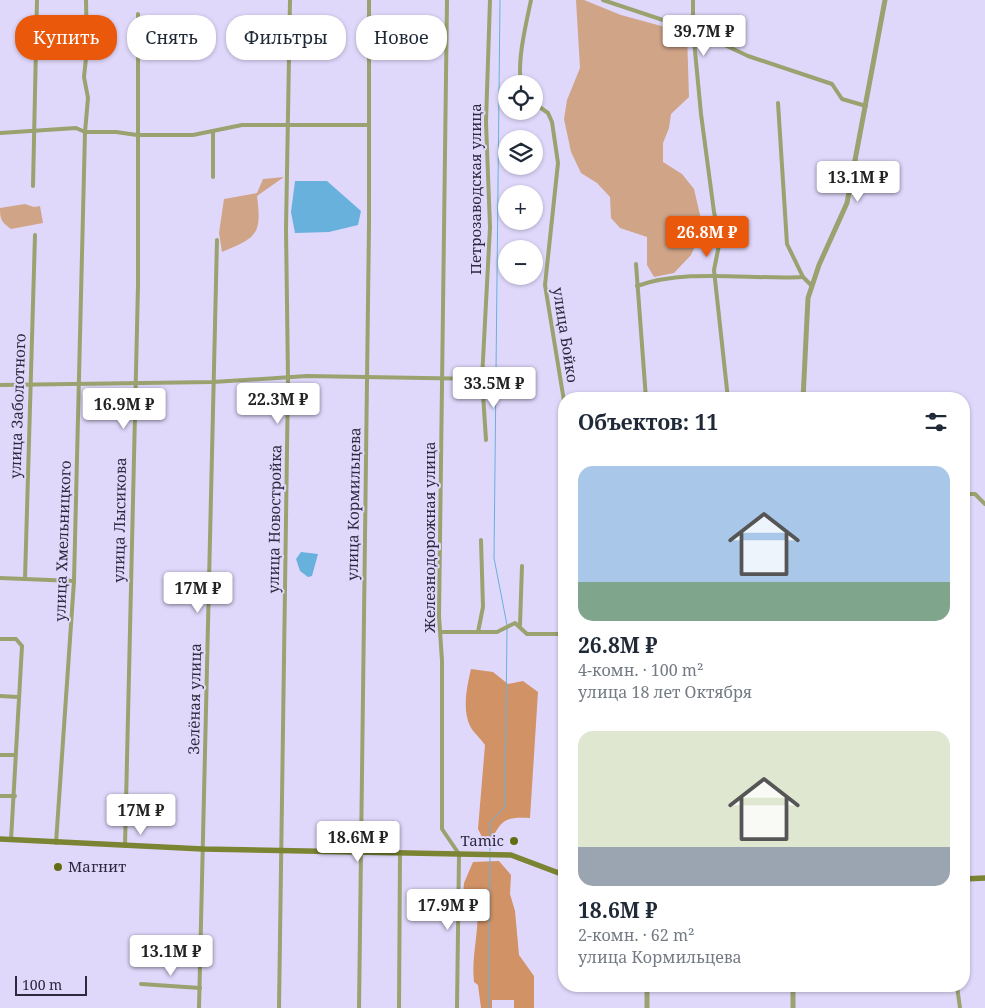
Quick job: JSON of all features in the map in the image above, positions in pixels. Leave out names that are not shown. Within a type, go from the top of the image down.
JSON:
[{"type":"main road","points":[[0,839],[203,849],[511,855],[558,872]]},
{"type":"main road","points":[[970,879],[985,878]]},
{"type":"street","points":[[33,186],[37,0]]},
{"type":"street","name":"улица Хмельницкого","points":[[56,843],[74,581],[85,132],[88,98],[84,77],[87,49],[86,0]]},
{"type":"street","name":"улица Новостройка","points":[[279,1008],[288,379],[287,124],[290,0]]},
{"type":"street","name":"улица Кормильцева","points":[[359,1008],[359,852],[369,224],[367,125],[369,0]]},
{"type":"street","name":"Железнодорожная улица","points":[[447,0],[439,616],[441,632],[442,829],[459,854]]},
{"type":"street","name":"Петрозаводская улица","points":[[486,440],[482,379],[490,227],[486,122],[490,0]]},
{"type":"street","points":[[520,75],[531,0]]},
{"type":"street","points":[[603,0],[692,30],[748,56],[832,84],[842,99],[866,106]]},
{"type":"street","points":[[693,0],[692,30],[701,114],[720,240],[714,270],[727,392]]},
{"type":"street","points":[[803,392],[806,313],[811,285],[848,203],[885,0]]},
{"type":"street","name":"улица Лысикова","points":[[125,846],[134,382],[138,286],[138,14]]},
{"type":"street","points":[[778,103],[787,244],[803,277],[811,285]]},
{"type":"street","name":"улица Бойко","points":[[543,109],[548,113],[552,122],[558,163],[545,285],[563,392]]},
{"type":"street","points":[[0,133],[76,128],[85,132],[116,132],[137,135],[214,132],[224,127],[242,125],[367,125]]},
{"type":"street","points":[[213,177],[214,132]]},
{"type":"street","name":"улица Заболотного","points":[[26,579],[35,235]]},
{"type":"street","name":"Зелёная улица","points":[[199,1008],[217,240]]},
{"type":"street","points":[[636,264],[645,392]]},
{"type":"street","points":[[637,286],[650,281],[691,276],[715,278],[803,277]]},
{"type":"street","points":[[0,385],[213,382],[288,379],[307,376],[482,379]]},
{"type":"street","points":[[970,494],[975,494],[985,504]]},
{"type":"street","points":[[478,632],[482,607],[481,540]]},
{"type":"street","points":[[520,625],[522,566]]},
{"type":"street","points":[[0,578],[74,581]]},
{"type":"street","points":[[441,632],[497,632],[516,623],[527,634],[558,634]]},
{"type":"street","points":[[0,639],[16,639],[20,642],[15,796],[11,840]]},
{"type":"street","points":[[0,696],[18,697]]},
{"type":"street","points":[[0,754],[15,755]]},
{"type":"street","points":[[0,796],[15,796]]},
{"type":"street","points":[[399,1008],[400,853]]},
{"type":"street","points":[[457,1008],[459,854]]},
{"type":"street","points":[[141,984],[200,988]]},
{"type":"street","points":[[647,992],[647,1008]]},
{"type":"street","points":[[793,992],[793,1008]]},
{"type":"street","points":[[958,992],[960,1008]]},
{"type":"shaded area","points":[[576,0],[584,0],[621,15],[687,33],[689,97],[671,114],[669,128],[663,143],[663,162],[682,174],[694,189],[703,228],[691,255],[674,273],[654,277],[647,265],[647,237],[620,228],[611,218],[610,197],[597,183],[581,173],[571,152],[564,119],[567,100],[580,68]]},
{"type":"shaded area","points":[[284,177],[257,196],[259,219],[257,227],[250,238],[222,252],[219,233],[224,199],[257,193],[263,179]]},
{"type":"shaded area","points":[[25,204],[34,207],[40,206],[43,223],[11,229],[2,220],[0,208]]},
{"type":"shaded area","points":[[471,669],[493,672],[508,684],[523,681],[538,692],[530,818],[513,818],[502,823],[487,847],[478,829],[485,745],[470,726],[466,712],[467,690]]},
{"type":"shaded area","points":[[499,861],[511,875],[510,894],[515,911],[519,955],[534,976],[534,1008],[514,1008],[514,1000],[492,1000],[492,1008],[481,1008],[478,985],[474,982],[477,903],[463,896],[464,883],[473,862]]},
{"type":"water","points":[[295,181],[327,181],[361,211],[358,225],[329,232],[295,233],[291,212]]},
{"type":"water","points":[[301,552],[318,554],[312,576],[308,577],[300,571],[296,559]]},
{"type":"waterway","points":[[500,0],[494,558],[507,625]]},
{"type":"waterway","points":[[490,851],[490,822],[505,807],[507,629]]},
{"type":"waterway","points":[[489,1008],[490,858]]},
{"type":"place","name":"Tamic","points":[[514,841]]},
{"type":"place","name":"Магнит","points":[[58,867]]}]
